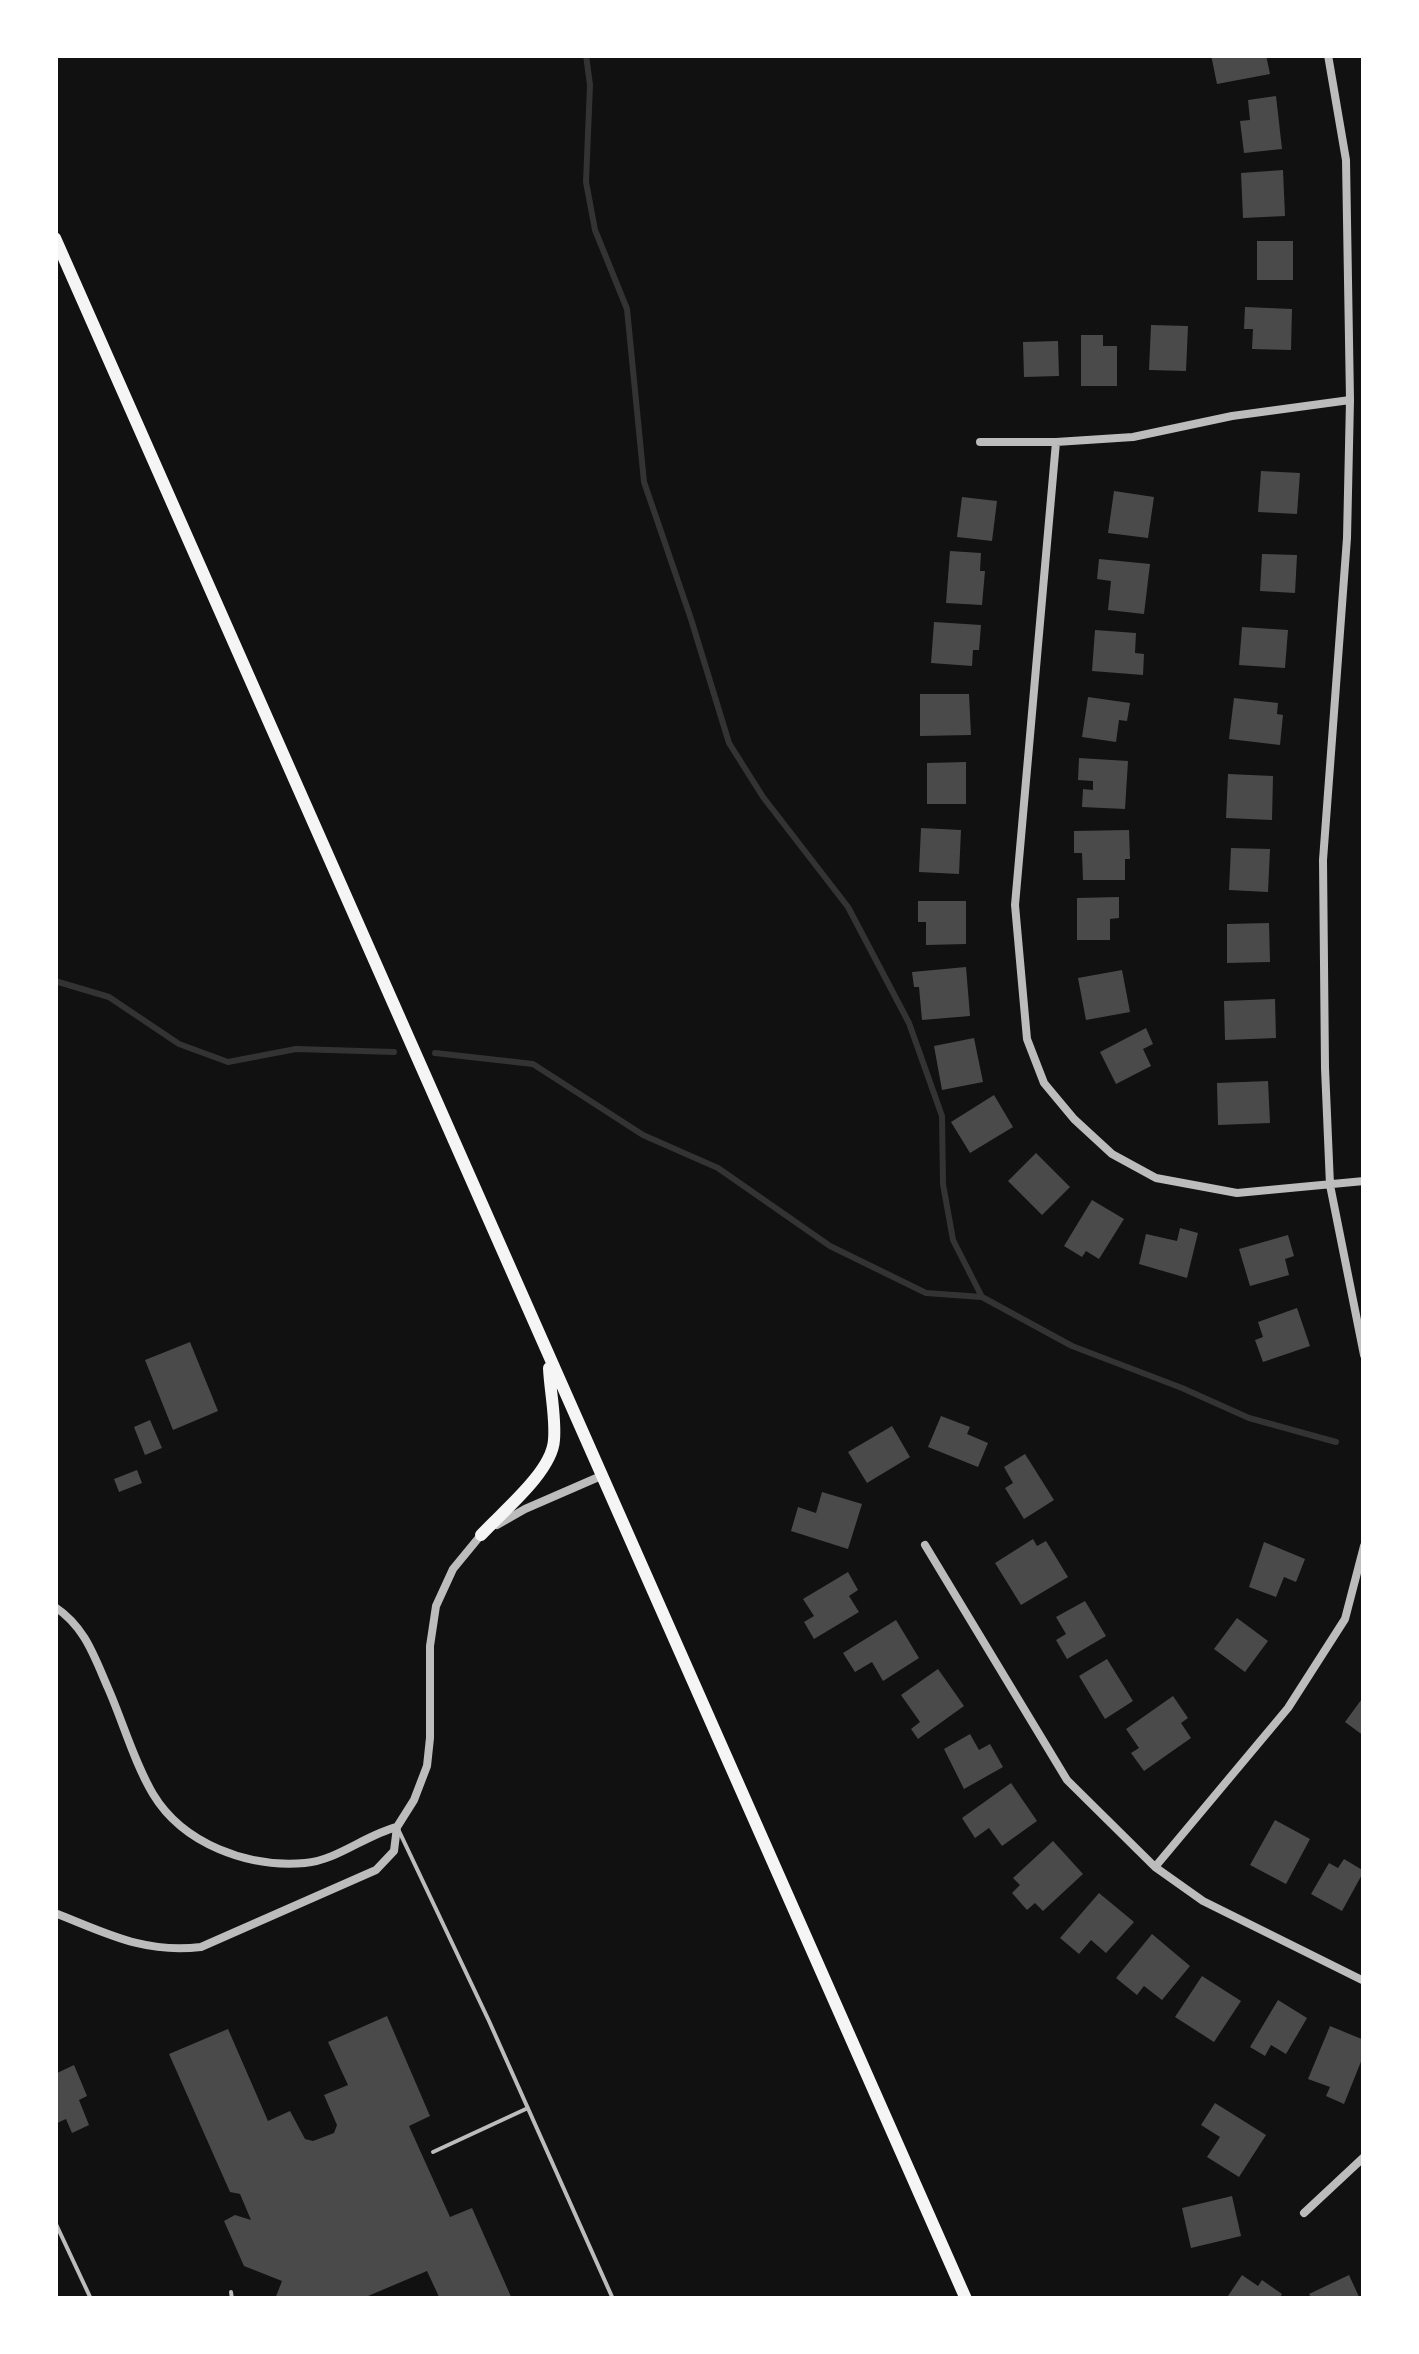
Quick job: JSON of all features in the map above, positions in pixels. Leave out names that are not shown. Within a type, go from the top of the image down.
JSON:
[{"type":"main road","points":[[55,238],[966,2299]]},
{"type":"main road","points":[[481,1535],[549,1458],[554,1443],[548,1356]]},
{"type":"street","points":[[1328,55],[1346,160],[1350,400],[1347,538],[1323,860],[1324,1068],[1330,1184],[1364,1355]]},
{"type":"street","points":[[980,442],[1133,437],[1232,416],[1350,400]]},
{"type":"street","points":[[1056,442],[1015,905],[1027,1039],[1044,1083],[1074,1120],[1112,1154],[1156,1178],[1237,1193],[1364,1181]]},
{"type":"street","points":[[55,1913],[136,1945],[178,1950],[200,1946],[376,1870],[394,1851],[397,1826],[414,1800],[427,1766],[430,1646],[436,1606],[453,1569],[481,1535],[525,1509],[601,1476]]},
{"type":"street","points":[[924,1545],[1067,1780],[1154,1867],[1203,1902],[1364,1981]]},
{"type":"street","points":[[1154,1867],[1288,1708],[1345,1618],[1364,1546]]},
{"type":"street","points":[[55,1607],[86,1635],[153,1794],[175,1821],[206,1845],[240,1857],[306,1863],[397,1826]]},
{"type":"street","points":[[1304,2213],[1364,2156]]},
{"type":"lane","points":[[397,1826],[612,2299]]},
{"type":"lane","points":[[433,2152],[528,2108]]},
{"type":"lane","points":[[55,2222],[91,2299]]},
{"type":"lane","points":[[231,2292],[232,2299]]},
{"type":"building","points":[[1211,55],[1266,55],[1270,74],[1217,84]]},
{"type":"building","points":[[1276,96],[1282,149],[1244,153],[1240,121],[1250,120],[1248,100]]},
{"type":"building","points":[[1283,170],[1285,216],[1243,218],[1241,173]]},
{"type":"building","points":[[1257,241],[1293,241],[1293,280],[1257,280]]},
{"type":"building","points":[[1245,307],[1292,309],[1291,350],[1252,349],[1253,329],[1244,329]]},
{"type":"building","points":[[1151,325],[1188,326],[1186,371],[1149,370]]},
{"type":"building","points":[[1081,335],[1103,335],[1103,346],[1117,346],[1117,386],[1081,386]]},
{"type":"building","points":[[1058,341],[1059,376],[1024,377],[1023,342]]},
{"type":"building","points":[[1261,471],[1300,473],[1297,514],[1258,512]]},
{"type":"building","points":[[1114,491],[1154,497],[1148,538],[1108,533]]},
{"type":"building","points":[[962,497],[997,501],[992,541],[957,537]]},
{"type":"building","points":[[950,551],[981,553],[980,571],[985,571],[982,605],[946,603]]},
{"type":"building","points":[[1262,554],[1297,555],[1295,593],[1260,591]]},
{"type":"building","points":[[1099,559],[1150,564],[1144,614],[1108,610],[1111,581],[1097,579]]},
{"type":"building","points":[[934,622],[981,625],[979,650],[973,650],[972,666],[931,663]]},
{"type":"building","points":[[1242,627],[1288,630],[1285,668],[1239,665]]},
{"type":"building","points":[[1095,630],[1136,633],[1135,653],[1144,654],[1143,675],[1092,671]]},
{"type":"building","points":[[920,694],[969,694],[971,735],[920,736]]},
{"type":"building","points":[[1088,697],[1130,703],[1127,721],[1119,720],[1116,742],[1082,737]]},
{"type":"building","points":[[1234,698],[1278,703],[1277,714],[1283,715],[1280,745],[1229,739]]},
{"type":"building","points":[[1079,758],[1128,761],[1125,809],[1082,807],[1083,789],[1093,790],[1093,781],[1078,780]]},
{"type":"building","points":[[966,762],[966,804],[927,804],[927,763]]},
{"type":"building","points":[[1228,774],[1273,776],[1272,820],[1226,818]]},
{"type":"building","points":[[921,828],[961,830],[959,874],[919,872]]},
{"type":"building","points":[[1129,830],[1130,859],[1125,859],[1125,880],[1083,880],[1082,853],[1074,853],[1074,831]]},
{"type":"building","points":[[1231,848],[1270,849],[1268,892],[1229,890]]},
{"type":"building","points":[[1119,897],[1119,918],[1110,919],[1110,940],[1077,940],[1077,898]]},
{"type":"building","points":[[918,901],[966,901],[966,944],[926,945],[926,922],[918,922]]},
{"type":"building","points":[[1269,923],[1270,962],[1227,963],[1227,924]]},
{"type":"building","points":[[966,967],[970,1016],[922,1020],[919,987],[914,987],[912,972]]},
{"type":"building","points":[[1122,970],[1130,1012],[1086,1020],[1078,978]]},
{"type":"building","points":[[1275,999],[1276,1038],[1225,1040],[1224,1001]]},
{"type":"building","points":[[1146,1028],[1153,1044],[1143,1049],[1151,1066],[1116,1084],[1100,1052]]},
{"type":"building","points":[[974,1038],[983,1082],[942,1090],[934,1046]]},
{"type":"building","points":[[1268,1081],[1270,1123],[1218,1125],[1217,1083]]},
{"type":"building","points":[[994,1095],[1013,1127],[970,1153],[951,1122]]},
{"type":"building","points":[[1036,1153],[1070,1187],[1042,1215],[1008,1181]]},
{"type":"building","points":[[1092,1200],[1124,1219],[1099,1259],[1086,1251],[1082,1257],[1064,1246]]},
{"type":"building","points":[[1180,1228],[1198,1233],[1187,1278],[1139,1264],[1146,1234],[1177,1241]]},
{"type":"building","points":[[1288,1235],[1294,1256],[1285,1259],[1289,1275],[1250,1286],[1239,1249]]},
{"type":"building","points":[[1297,1308],[1310,1346],[1263,1362],[1255,1340],[1263,1337],[1258,1322]]},
{"type":"building","points":[[190,1342],[218,1411],[173,1430],[145,1360]]},
{"type":"building","points":[[941,1416],[970,1427],[967,1434],[988,1443],[978,1467],[928,1447]]},
{"type":"building","points":[[150,1420],[162,1448],[145,1455],[134,1427]]},
{"type":"building","points":[[892,1426],[910,1457],[867,1483],[848,1452]]},
{"type":"building","points":[[1025,1454],[1054,1500],[1024,1519],[1005,1488],[1013,1483],[1004,1467]]},
{"type":"building","points":[[137,1470],[142,1483],[119,1492],[114,1479]]},
{"type":"building","points":[[822,1492],[862,1504],[848,1549],[791,1531],[798,1507],[816,1513]]},
{"type":"building","points":[[1033,1539],[1037,1546],[1046,1541],[1068,1577],[1021,1605],[995,1563]]},
{"type":"building","points":[[1264,1542],[1305,1559],[1296,1582],[1284,1577],[1276,1597],[1249,1587]]},
{"type":"building","points":[[848,1572],[858,1590],[849,1596],[859,1612],[814,1639],[804,1622],[814,1616],[803,1599]]},
{"type":"building","points":[[1085,1601],[1106,1636],[1067,1659],[1056,1640],[1066,1634],[1056,1617]]},
{"type":"building","points":[[1237,1618],[1268,1641],[1245,1672],[1214,1649]]},
{"type":"building","points":[[896,1620],[919,1658],[883,1681],[872,1662],[855,1672],[843,1653]]},
{"type":"building","points":[[1107,1659],[1133,1701],[1105,1719],[1079,1676]]},
{"type":"building","points":[[938,1669],[964,1706],[918,1739],[911,1729],[920,1722],[901,1695]]},
{"type":"building","points":[[1173,1696],[1188,1718],[1181,1723],[1191,1738],[1144,1771],[1131,1753],[1139,1748],[1126,1729]]},
{"type":"building","points":[[1364,1696],[1364,1736],[1345,1722]]},
{"type":"building","points":[[970,1734],[979,1750],[990,1744],[1003,1767],[964,1789],[944,1749]]},
{"type":"building","points":[[1011,1783],[1037,1821],[1002,1846],[989,1828],[975,1838],[962,1818]]},
{"type":"building","points":[[1275,1820],[1310,1839],[1286,1884],[1250,1865]]},
{"type":"building","points":[[1053,1841],[1083,1874],[1043,1911],[1035,1903],[1027,1910],[1012,1893],[1020,1885],[1013,1878]]},
{"type":"building","points":[[1344,1859],[1364,1871],[1342,1911],[1311,1894],[1329,1863],[1338,1868]]},
{"type":"building","points":[[1099,1893],[1134,1922],[1106,1953],[1091,1940],[1079,1954],[1060,1938]]},
{"type":"building","points":[[1152,1934],[1190,1966],[1162,2000],[1144,1986],[1137,1995],[1116,1978]]},
{"type":"building","points":[[1202,1976],[1241,2001],[1214,2042],[1175,2017]]},
{"type":"building","points":[[1278,2000],[1307,2018],[1286,2054],[1271,2045],[1265,2056],[1250,2047]]},
{"type":"building","points":[[387,2016],[430,2116],[409,2126],[450,2217],[472,2208],[512,2299],[440,2299],[427,2271],[361,2299],[275,2299],[282,2281],[244,2266],[224,2221],[235,2215],[251,2220],[240,2194],[230,2192],[169,2054],[228,2029],[268,2121],[290,2111],[305,2139],[313,2141],[334,2133],[337,2125],[324,2095],[348,2085],[328,2042]]},
{"type":"building","points":[[1330,2026],[1364,2040],[1364,2054],[1344,2104],[1326,2096],[1330,2087],[1308,2079]]},
{"type":"building","points":[[74,2065],[87,2096],[79,2100],[89,2125],[72,2133],[66,2119],[55,2124],[55,2074]]},
{"type":"building","points":[[1215,2103],[1266,2135],[1239,2177],[1207,2157],[1220,2137],[1201,2125]]},
{"type":"building","points":[[1232,2196],[1241,2236],[1191,2248],[1182,2208]]},
{"type":"building","points":[[1242,2275],[1258,2286],[1262,2280],[1282,2294],[1279,2299],[1226,2299]]},
{"type":"building","points":[[1349,2275],[1360,2299],[1312,2299],[1309,2294]]},
{"type":"waterway","points":[[586,55],[590,85],[586,182],[595,230],[627,309],[644,482],[729,743],[763,797],[848,907],[909,1023],[942,1116],[943,1184],[953,1240],[982,1297]]},
{"type":"waterway","points":[[55,981],[109,997],[179,1044],[228,1062],[296,1049],[394,1052]]},
{"type":"waterway","points":[[435,1053],[533,1064],[643,1135],[718,1168],[830,1246],[926,1293],[982,1297],[1072,1346],[1249,1418],[1336,1442]]}]
